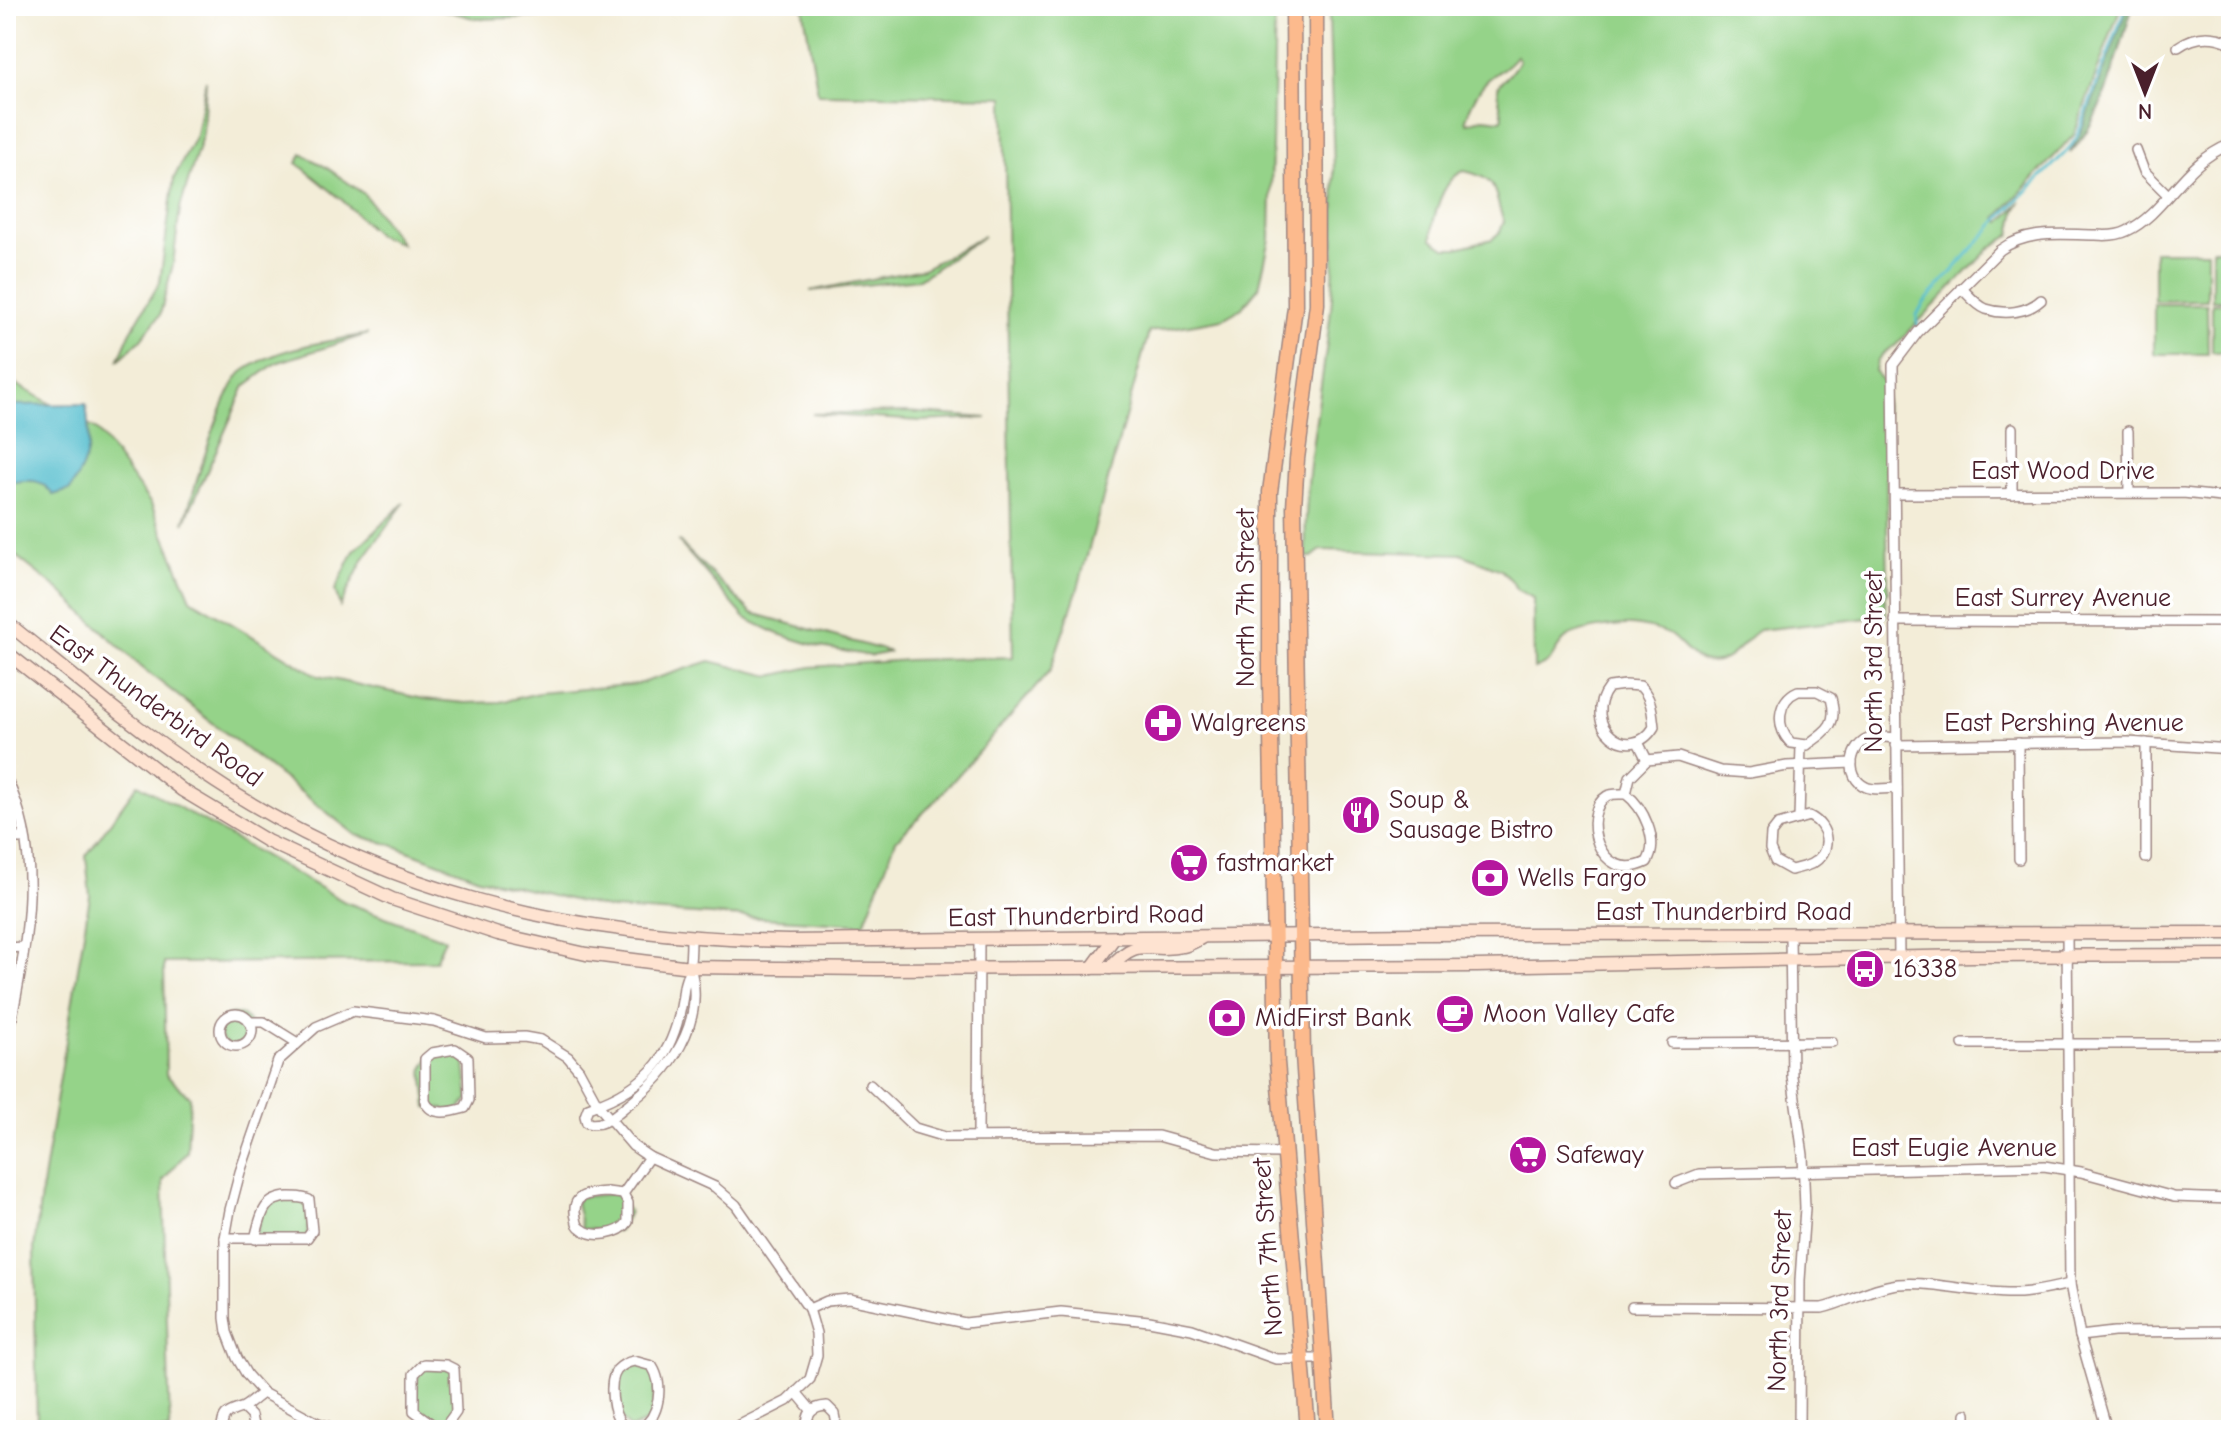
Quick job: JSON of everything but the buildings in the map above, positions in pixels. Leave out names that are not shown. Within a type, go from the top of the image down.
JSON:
[{"type":"main road","name":"North 7th Street","points":[[1293,6],[1295,307],[1270,492],[1277,1062],[1308,1430]]},
{"type":"main road","name":"North 7th Street","points":[[1316,6],[1317,304],[1297,459],[1294,507],[1303,1055],[1328,1430]]},
{"type":"main road","name":"East Thunderbird Road","points":[[6,622],[198,771],[274,818],[345,853],[426,885],[529,914],[614,930],[691,938],[789,941],[1206,936],[2231,933]]},
{"type":"main road","name":"East Thunderbird Road","points":[[6,652],[182,790],[267,841],[392,899],[498,934],[586,954],[690,967],[979,969],[2231,955]]},
{"type":"main road","points":[[1110,968],[1132,948],[1183,946],[1206,936]]},
{"type":"main road","points":[[1092,968],[1114,938]]},
{"type":"street","points":[[2178,47],[2190,38],[2205,37],[2231,43]]},
{"type":"street","points":[[2041,300],[2026,311],[1997,311],[1984,308],[1961,288],[2013,241],[2026,236],[2117,235],[2141,222],[2207,155],[2231,144]]},
{"type":"street","points":[[2136,150],[2144,171],[2168,195]]},
{"type":"street","name":"North 3rd Street","points":[[1899,958],[1893,365],[1918,332],[1961,288]]},
{"type":"street","points":[[2012,428],[2012,494]]},
{"type":"street","points":[[2128,431],[2129,492]]},
{"type":"street","name":"East Wood Drive","points":[[1895,494],[2129,492],[2231,498]]},
{"type":"street","name":"East Surrey Avenue","points":[[1895,621],[2231,622]]},
{"type":"street","points":[[1640,686],[1650,699],[1654,727],[1647,738],[1638,742],[1632,744],[1616,740],[1604,729],[1599,700],[1609,687],[1640,686]]},
{"type":"street","points":[[1798,691],[1817,691],[1831,698],[1835,713],[1832,724],[1807,745],[1801,745],[1791,743],[1784,735],[1782,707],[1788,695],[1798,691]]},
{"type":"street","name":"East Pershing Avenue","points":[[1852,763],[1858,745],[1869,738],[1896,741],[2146,743],[2231,749]]},
{"type":"street","points":[[1638,742],[1647,760]]},
{"type":"street","points":[[2018,743],[2019,859]]},
{"type":"street","points":[[2146,743],[2146,858]]},
{"type":"street","points":[[1799,819],[1801,745]]},
{"type":"street","points":[[1626,794],[1630,777],[1647,760],[1678,757],[1720,771],[1749,773],[1799,765],[1852,763],[1857,780],[1868,788],[1897,788]]},
{"type":"street","points":[[6,778],[16,800],[31,886],[6,1050]]},
{"type":"street","points":[[1626,794],[1635,801],[1650,832],[1653,846],[1647,862],[1635,868],[1619,867],[1605,858],[1594,819],[1599,803],[1609,795],[1626,794]]},
{"type":"street","points":[[1809,816],[1819,822],[1827,844],[1812,864],[1791,870],[1775,861],[1770,849],[1771,834],[1778,825],[1799,819],[1809,816]]},
{"type":"street","points":[[6,838],[24,838]]},
{"type":"street","points":[[2067,934],[2070,1284],[2080,1336],[2107,1430]]},
{"type":"street","name":"North 3rd Street","points":[[1790,935],[1792,1076],[1804,1173],[1805,1208],[1799,1306],[1799,1430]]},
{"type":"street","points":[[668,1057],[665,1071],[644,1093],[610,1119],[596,1124],[587,1123],[586,1111],[622,1096],[658,1062],[668,1057],[684,1038],[695,984],[690,967],[691,938]]},
{"type":"street","points":[[978,1136],[979,939]]},
{"type":"street","points":[[6,948],[24,947]]},
{"type":"street","points":[[339,1430],[263,1393],[247,1375],[227,1332],[225,1238],[240,1172],[278,1061],[316,1027],[353,1011],[434,1021],[486,1038],[541,1040],[568,1057],[620,1133],[649,1157],[715,1187],[736,1205],[809,1309],[816,1333],[817,1355],[810,1379],[787,1401],[730,1430]]},
{"type":"street","points":[[249,1022],[264,1022],[296,1042]]},
{"type":"street","points":[[455,1049],[461,1030]]},
{"type":"street","points":[[1672,1043],[1832,1042]]},
{"type":"street","points":[[1963,1044],[2231,1044]]},
{"type":"street","points":[[455,1049],[468,1058],[469,1100],[465,1108],[457,1111],[435,1111],[427,1107],[425,1101],[425,1059],[432,1053],[455,1049]]},
{"type":"street","points":[[870,1085],[915,1128],[945,1137],[1158,1136],[1216,1152],[1257,1155],[1285,1153]]},
{"type":"street","points":[[623,1194],[649,1157]]},
{"type":"street","name":"East Eugie Avenue","points":[[1676,1183],[1699,1174],[2044,1166],[2174,1197],[2231,1199]]},
{"type":"street","points":[[586,1193],[623,1194],[628,1203],[628,1222],[619,1231],[591,1233],[578,1225],[574,1209],[579,1197],[586,1193]]},
{"type":"street","points":[[225,1238],[255,1239],[307,1238],[312,1231],[309,1200],[284,1197],[270,1201],[263,1207],[255,1239]]},
{"type":"street","points":[[1632,1307],[1822,1308],[1898,1284],[2017,1293],[2070,1284]]},
{"type":"street","points":[[809,1309],[827,1301],[849,1299],[965,1323],[1061,1312],[1192,1329],[1276,1359],[1323,1359]]},
{"type":"street","points":[[2080,1336],[2114,1332],[2231,1331]]},
{"type":"street","points":[[634,1361],[652,1366],[657,1374],[655,1410],[651,1420],[640,1430],[622,1425],[614,1409],[612,1380],[616,1371],[634,1361]]},
{"type":"street","points":[[424,1364],[446,1365],[454,1369],[456,1412],[443,1430],[414,1411],[414,1374],[424,1364]]},
{"type":"street","points":[[796,1392],[811,1410]]},
{"type":"street","points":[[222,1430],[222,1419],[226,1413],[243,1408],[263,1393]]},
{"type":"street","points":[[807,1430],[807,1416],[817,1406],[831,1408],[838,1420],[838,1430]]},
{"type":"street","points":[[243,1408],[251,1416],[254,1430]]},
{"type":"street","points":[[1966,1414],[1966,1430]]},
{"type":"green space","points":[[428,6],[544,11],[579,6],[621,6],[538,17],[477,19]]},
{"type":"green space","points":[[803,6],[1275,6],[1270,239],[1259,287],[1242,308],[1223,319],[1149,332],[1078,588],[1050,671],[936,800],[896,840],[864,924],[611,909],[479,878],[392,845],[356,835],[140,666],[60,591],[6,548],[6,382],[12,382],[97,430],[151,504],[191,599],[318,676],[424,699],[465,703],[500,702],[539,693],[638,684],[710,661],[771,676],[811,667],[1013,657],[1004,97],[818,94]]},
{"type":"green space","points":[[1329,6],[2121,6],[2074,135],[1997,218],[2001,222],[2021,202],[2016,210],[2011,235],[1991,247],[1877,362],[1875,371],[1884,383],[1885,392],[1886,616],[1759,630],[1727,658],[1708,663],[1694,657],[1670,635],[1662,632],[1632,625],[1603,627],[1568,637],[1550,660],[1534,669],[1533,598],[1516,589],[1501,570],[1461,554],[1321,550],[1312,557],[1306,557],[1307,491],[1329,330],[1334,261]],"holes":[[[1516,56],[1519,60],[1498,87],[1501,120],[1484,118],[1468,123],[1469,109],[1482,87]],[[1464,171],[1491,183],[1504,221],[1500,232],[1492,239],[1445,248],[1432,239],[1436,210],[1444,190],[1456,175]]]},
{"type":"green space","points":[[2128,6],[2133,6],[2101,104],[2082,139],[2070,153],[2081,132]]},
{"type":"green space","points":[[206,80],[203,133],[180,208],[173,264],[160,315],[118,361],[130,333],[160,282],[174,178],[196,135]]},
{"type":"green space","points":[[302,154],[364,194],[401,244],[377,235],[341,199],[297,163]]},
{"type":"green space","points":[[984,236],[919,279],[810,291],[923,269]]},
{"type":"green space","points":[[2212,249],[2231,249],[2231,300],[2212,300]]},
{"type":"green space","points":[[2154,251],[2207,251],[2207,300],[2154,301]]},
{"type":"green space","points":[[2212,303],[2231,303],[2231,352],[2212,352]]},
{"type":"green space","points":[[2154,304],[2207,304],[2208,354],[2154,354]]},
{"type":"green space","points":[[368,334],[276,363],[245,386],[184,523],[218,417],[236,379],[245,370],[274,355]]},
{"type":"green space","points":[[906,412],[987,418],[921,421],[812,414]]},
{"type":"green space","points":[[404,503],[364,558],[340,606],[335,590],[354,551]]},
{"type":"green space","points":[[678,541],[752,613],[890,652],[871,656],[820,647],[778,634],[745,618]]},
{"type":"green space","points":[[138,784],[345,902],[445,939],[435,961],[164,963],[166,1075],[190,1097],[187,1152],[163,1180],[170,1430],[37,1430],[34,1248],[90,896],[86,856]]},
{"type":"green space","points":[[235,1014],[247,1018],[251,1030],[247,1042],[235,1046],[223,1042],[219,1030],[223,1018]]},
{"type":"green space","points":[[432,1053],[464,1053],[469,1100],[457,1111],[427,1107],[423,1069]]},
{"type":"green space","points":[[617,1193],[629,1212],[619,1231],[582,1229],[576,1203],[579,1197]]},
{"type":"green space","points":[[284,1197],[311,1203],[307,1238],[255,1239],[263,1207]]},
{"type":"green space","points":[[634,1361],[657,1374],[651,1420],[630,1429],[614,1409],[616,1371]]},
{"type":"green space","points":[[419,1368],[454,1369],[456,1412],[443,1429],[414,1411]]},
{"type":"water","points":[[86,404],[88,449],[70,490],[53,495],[37,482],[6,483],[6,405]]},
{"type":"waterway","points":[[1918,328],[1917,315],[1923,304],[2077,137],[2126,6]]},
{"type":"place","name":"Walgreens","points":[[1163,723]]},
{"type":"place","name":"Soup & Sausage Bistro","points":[[1361,815]]},
{"type":"place","name":"fastmarket","points":[[1189,863]]},
{"type":"place","name":"Wells Fargo","points":[[1490,878]]},
{"type":"place","name":"16338","points":[[1865,969]]},
{"type":"place","name":"Moon Valley Cafe","points":[[1455,1014]]},
{"type":"place","name":"MidFirst Bank","points":[[1227,1018]]},
{"type":"place","name":"Safeway","points":[[1528,1155]]}]
